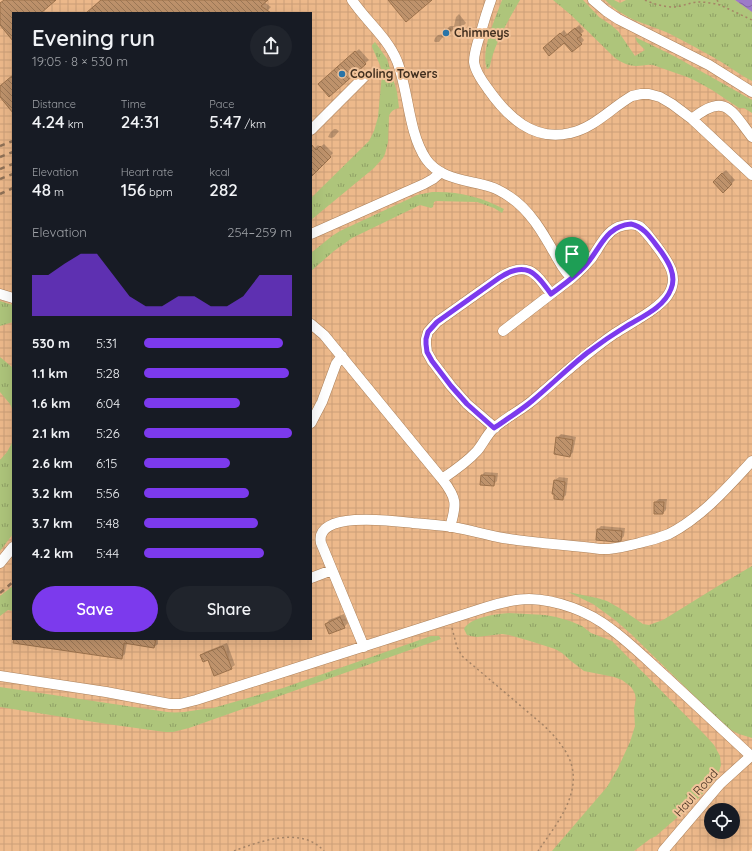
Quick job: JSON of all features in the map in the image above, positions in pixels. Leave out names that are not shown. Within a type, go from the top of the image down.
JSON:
[{"type":"lane","points":[[352,0],[393,52],[403,79],[414,130],[426,159],[437,170],[452,177],[497,189],[512,198],[533,219],[565,272],[572,278]]},
{"type":"lane","points":[[491,0],[475,51],[474,61],[476,69],[484,83],[501,106],[513,118],[534,131],[547,135],[560,135],[574,132],[590,125],[632,96],[641,94],[655,96],[679,109],[692,119],[752,175]]},
{"type":"lane","points":[[593,0],[618,19],[710,65],[752,92]]},
{"type":"lane","points":[[312,129],[365,76]]},
{"type":"lane","points":[[692,119],[707,109],[715,106],[723,106],[732,112],[752,137]]},
{"type":"lane","points":[[312,234],[424,184],[441,172]]},
{"type":"lane","points":[[442,479],[475,453],[494,428],[528,405],[586,354],[609,337],[659,305],[669,294],[673,285],[672,273],[668,262],[650,237],[638,226],[631,224],[616,228],[604,239],[586,264],[572,278],[503,331]]},
{"type":"lane","points":[[494,428],[467,404],[432,361],[426,348],[428,332],[442,318],[499,278],[514,270],[523,269],[534,274],[541,280],[551,294]]},
{"type":"lane","points":[[0,294],[12,298]]},
{"type":"lane","points":[[312,325],[324,335],[342,356],[452,493],[455,502],[450,527]]},
{"type":"lane","points":[[312,421],[322,402],[336,364],[342,356]]},
{"type":"lane","points":[[364,647],[321,543],[320,536],[322,532],[326,528],[336,523],[348,520],[399,521],[450,527],[504,538],[611,549],[660,537],[682,526],[716,499],[752,461]]},
{"type":"lane","points":[[0,563],[12,548]]},
{"type":"lane","points":[[312,578],[332,570]]},
{"type":"lane","points":[[0,676],[106,692],[170,704],[180,704],[497,604],[528,599],[561,604],[574,608],[610,628],[752,755]]},
{"type":"lane","name":"Haul Road","points":[[663,851],[720,784],[752,755]]},
{"type":"path","points":[[645,0],[670,7],[700,2],[720,5],[752,20]]},
{"type":"path","points":[[718,0],[720,5]]},
{"type":"path","points":[[449,619],[457,647],[462,656],[542,724],[562,746],[570,760],[574,780],[571,796],[565,810],[538,851]]},
{"type":"path","points":[[234,851],[251,844],[281,838],[298,837],[310,840],[321,847],[324,851]]},
{"type":"shaded area","points":[[0,0],[752,0],[752,847],[749,851],[0,851]]},
{"type":"green space","points":[[502,0],[520,0],[502,32],[490,66],[487,69],[485,62],[487,44]]},
{"type":"green space","points":[[553,0],[583,0],[599,17],[618,31],[635,56],[645,50],[637,42],[635,37],[674,56],[752,100],[752,113],[744,108],[739,108],[712,90],[687,77],[653,65],[627,65],[615,58],[571,15]]},
{"type":"green space","points":[[605,0],[614,0],[620,3],[626,0],[735,0],[752,12],[752,81],[727,65],[672,35],[628,17]]},
{"type":"green space","points":[[375,42],[387,59],[397,92],[399,108],[393,110],[389,116],[388,142],[385,154],[374,168],[312,219],[312,197],[369,141],[374,131],[378,117],[382,74],[372,45]]},
{"type":"green space","points":[[432,192],[460,194],[487,201],[504,209],[502,213],[494,208],[477,202],[436,201],[431,208],[420,205],[352,238],[312,270],[312,252],[332,236],[417,195]]},
{"type":"green space","points":[[0,301],[12,305],[12,322],[0,326]]},
{"type":"green space","points":[[0,357],[12,367],[12,409],[0,392]]},
{"type":"green space","points":[[12,443],[12,535],[0,551],[0,460]]},
{"type":"green space","points":[[752,566],[752,738],[727,728],[615,620],[593,604],[568,592],[607,601],[643,624],[649,625],[663,620]]},
{"type":"green space","points":[[12,587],[12,611],[8,610],[0,616],[0,596]]},
{"type":"green space","points":[[509,613],[556,617],[582,626],[591,633],[612,641],[705,735],[714,745],[720,756],[721,765],[717,778],[696,801],[656,836],[634,851],[552,851],[607,787],[618,768],[630,742],[635,726],[634,709],[636,699],[633,690],[622,680],[584,671],[555,649],[509,635],[471,636],[467,635],[464,629],[467,625],[478,619],[491,615]]},
{"type":"green space","points":[[431,636],[439,636],[441,639],[189,728],[173,732],[107,724],[0,707],[0,687],[167,712],[185,712],[213,708],[283,688]]},
{"type":"water","points":[[735,0],[752,0],[752,12]]},
{"type":"building","points":[[4,0],[56,0],[42,12],[12,12],[12,40],[0,25],[0,3]]},
{"type":"building","points":[[101,0],[268,0],[261,6],[270,12],[87,12]]},
{"type":"building","points":[[388,0],[432,0],[406,22]]},
{"type":"building","points":[[575,28],[582,35],[577,39],[582,44],[572,52],[564,43],[549,56],[543,48],[560,33],[564,37]]},
{"type":"building","name":"Chimneys","points":[[445,29],[451,29],[450,34],[442,37],[443,31]]},
{"type":"building","name":"Cooling Towers","points":[[355,51],[366,64],[329,97],[318,84]]},
{"type":"building","points":[[12,76],[12,112],[0,97],[0,86]]},
{"type":"building","points":[[312,145],[316,150],[320,146],[331,157],[312,176]]},
{"type":"building","points":[[722,173],[732,184],[723,193],[713,182]]},
{"type":"building","points":[[556,437],[573,440],[570,457],[554,454]]},
{"type":"building","points":[[481,475],[495,476],[494,486],[480,485]]},
{"type":"building","points":[[554,480],[565,482],[563,500],[554,499],[554,494],[552,494]]},
{"type":"building","points":[[654,502],[664,502],[663,514],[654,514]]},
{"type":"building","points":[[597,529],[622,531],[621,541],[596,540]]},
{"type":"building","points":[[340,617],[345,628],[329,634],[325,624]]},
{"type":"building","points":[[14,640],[156,640],[154,648],[124,643],[122,659],[13,643]]},
{"type":"building","points":[[223,646],[232,669],[214,676],[208,660],[203,662],[200,655]]},
{"type":"railway","points":[[0,146],[12,141]]},
{"type":"railway","points":[[0,157],[12,152]]},
{"type":"railway","points":[[0,169],[12,164]]},
{"type":"railway","points":[[0,179],[12,174]]},
{"type":"railway","points":[[0,194],[12,188]]},
{"type":"railway","points":[[0,593],[12,583]]},
{"type":"place","name":"Chimneys","points":[[446,33]]},
{"type":"place","name":"Cooling Towers","points":[[342,74]]},
{"type":"route","points":[[631,224],[638,226],[650,237],[668,262],[672,273],[673,285],[663,302],[609,337],[586,354],[532,401],[494,428],[467,404],[432,361],[426,348],[428,332],[442,318],[499,278],[514,270],[523,269],[538,276],[551,294],[572,278],[592,258],[604,239],[612,231],[616,228],[631,224]]}]
